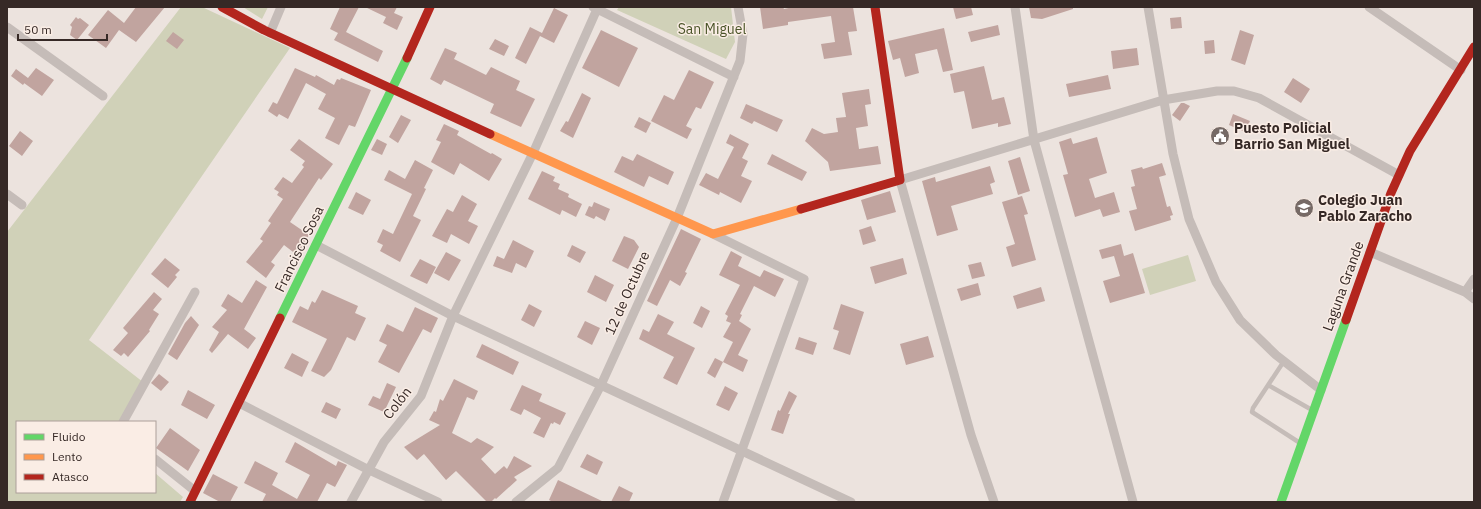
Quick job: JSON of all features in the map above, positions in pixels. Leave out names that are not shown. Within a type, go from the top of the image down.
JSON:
[{"type":"street","points":[[222,7],[270,32],[392,90],[713,234],[804,279],[723,502]]},
{"type":"street","points":[[270,32],[282,7]]},
{"type":"street","name":"Francisco Sosa","points":[[190,502],[392,90],[430,7]]},
{"type":"street","name":"12 de Octubre","points":[[516,502],[558,468],[601,385],[677,218],[740,61],[743,34],[738,7]]},
{"type":"street","points":[[875,7],[900,180],[971,435],[994,502]]},
{"type":"street","points":[[1015,7],[1034,140],[1132,502]]},
{"type":"street","points":[[1148,7],[1173,154],[1190,219],[1216,282],[1240,320],[1284,362],[1321,390]]},
{"type":"street","points":[[1368,7],[1461,70]]},
{"type":"street","points":[[596,8],[734,76]]},
{"type":"street","name":"Colón","points":[[351,502],[367,469],[384,442],[421,396],[454,316],[533,153],[596,8]]},
{"type":"street","points":[[7,27],[104,96]]},
{"type":"street","name":"Laguna Grande","points":[[1281,502],[1391,193],[1426,123],[1461,70],[1474,47]]},
{"type":"street","points":[[713,234],[900,180],[1163,100],[1217,91],[1234,91],[1259,98],[1399,175]]},
{"type":"street","points":[[7,194],[22,205]]},
{"type":"street","points":[[316,245],[454,316],[850,502]]},
{"type":"street","points":[[1370,252],[1465,292],[1474,299]]},
{"type":"street","points":[[1465,292],[1474,278]]},
{"type":"street","points":[[125,421],[195,292]]},
{"type":"street","points":[[239,403],[367,469],[438,502]]},
{"type":"street","points":[[156,461],[196,491]]},
{"type":"lane","points":[[1284,362],[1253,408],[1252,412],[1302,444]]},
{"type":"lane","points":[[1268,385],[1314,411]]},
{"type":"green space","points":[[181,7],[202,7],[290,48],[89,340],[143,382],[120,421],[16,421],[16,493],[156,493],[156,474],[183,497],[180,502],[7,502],[7,232]]},
{"type":"green space","points":[[243,7],[268,7],[262,19]]},
{"type":"green space","name":"San Miguel","points":[[619,7],[731,7],[735,42],[726,59],[617,10]]},
{"type":"green space","points":[[1188,255],[1196,281],[1150,295],[1142,269]]},
{"type":"building","points":[[136,7],[165,7],[136,42],[119,30],[106,48],[88,35],[108,10],[124,23]]},
{"type":"building","points":[[340,7],[359,7],[346,32],[383,51],[378,62],[334,40],[338,33],[330,29]]},
{"type":"building","points":[[365,7],[397,7],[394,13],[403,17],[397,30],[383,23],[386,17]]},
{"type":"building","points":[[760,7],[783,7],[784,9],[793,7],[853,7],[857,31],[848,32],[852,55],[824,59],[821,44],[835,42],[831,16],[788,22],[788,25],[763,29]]},
{"type":"building","points":[[953,7],[971,7],[973,15],[956,19]]},
{"type":"building","points":[[1029,7],[1073,7],[1073,9],[1042,19],[1031,18]]},
{"type":"building","points":[[554,8],[568,15],[554,43],[540,36],[526,64],[515,58],[530,27],[542,33]]},
{"type":"building","points":[[76,17],[78,19],[80,18],[89,25],[77,40],[70,35],[72,27],[70,25]]},
{"type":"building","points":[[1181,17],[1182,28],[1171,29],[1170,18]]},
{"type":"building","points":[[998,25],[1000,35],[971,42],[968,32]]},
{"type":"building","points":[[944,28],[953,70],[943,72],[937,49],[915,54],[919,73],[905,77],[900,58],[893,60],[888,41]]},
{"type":"building","points":[[601,30],[638,48],[619,87],[582,68]]},
{"type":"building","points":[[1240,30],[1254,35],[1245,65],[1231,60]]},
{"type":"building","points":[[173,32],[184,40],[177,49],[166,41]]},
{"type":"building","points":[[495,39],[509,46],[504,56],[489,49]]},
{"type":"building","points":[[1214,40],[1215,53],[1205,54],[1204,41]]},
{"type":"building","points":[[445,48],[457,53],[454,59],[486,75],[491,67],[520,81],[516,90],[535,99],[521,127],[490,113],[494,104],[444,80],[441,85],[430,79]]},
{"type":"building","points":[[1137,48],[1139,65],[1113,69],[1111,51]]},
{"type":"building","points":[[984,66],[992,100],[1004,97],[1011,124],[998,127],[998,123],[972,129],[964,91],[954,93],[950,74]]},
{"type":"building","points":[[36,68],[54,80],[42,96],[24,83]]},
{"type":"building","points":[[295,68],[315,77],[316,75],[334,85],[337,79],[340,80],[341,78],[371,90],[355,127],[349,125],[339,145],[325,138],[335,118],[318,109],[326,94],[306,83],[288,119],[279,114],[277,117],[268,111],[273,102],[277,104]]},
{"type":"building","points":[[16,69],[28,78],[23,85],[11,76]]},
{"type":"building","points":[[689,70],[714,82],[701,109],[696,107],[686,126],[692,129],[687,139],[651,121],[664,95],[674,100]]},
{"type":"building","points":[[1108,75],[1111,89],[1069,97],[1066,84]]},
{"type":"building","points":[[1293,78],[1310,89],[1301,103],[1284,92]]},
{"type":"building","points":[[869,89],[871,104],[865,105],[868,126],[856,128],[859,149],[878,146],[881,164],[830,171],[828,162],[805,141],[812,128],[824,134],[838,132],[836,118],[846,117],[842,93]]},
{"type":"building","points":[[582,93],[591,98],[573,138],[560,131],[566,121],[568,122]]},
{"type":"building","points":[[1181,103],[1190,106],[1180,121],[1172,115]]},
{"type":"building","points":[[746,104],[783,120],[777,132],[754,121],[752,124],[740,118]]},
{"type":"building","points":[[1233,114],[1250,121],[1245,132],[1229,125]]},
{"type":"building","points":[[401,115],[411,120],[398,143],[389,137]]},
{"type":"building","points":[[639,117],[651,123],[646,133],[634,127]]},
{"type":"building","points":[[444,124],[459,131],[457,135],[502,159],[489,181],[460,163],[454,175],[431,162],[441,142],[436,140]]},
{"type":"building","points":[[20,131],[33,141],[22,156],[9,146]]},
{"type":"building","points":[[730,134],[749,144],[742,158],[748,161],[741,176],[752,181],[741,203],[720,192],[719,195],[699,185],[706,173],[718,179],[734,147],[726,143]]},
{"type":"building","points":[[1097,137],[1107,173],[1089,179],[1095,198],[1114,192],[1120,212],[1103,217],[1100,209],[1075,217],[1063,175],[1068,174],[1059,142],[1071,138],[1073,144]]},
{"type":"building","points":[[299,139],[333,164],[321,180],[319,178],[290,222],[309,235],[297,255],[284,245],[271,262],[275,265],[266,278],[246,262],[263,241],[260,239],[271,223],[268,221],[283,199],[277,195],[279,192],[274,189],[283,177],[292,183],[304,167],[302,165],[305,161],[290,150]]},
{"type":"building","points":[[377,139],[387,144],[382,155],[371,150]]},
{"type":"building","points":[[637,154],[674,172],[668,185],[649,176],[644,187],[614,172],[622,156],[633,161]]},
{"type":"building","points":[[772,154],[807,172],[802,181],[767,164]]},
{"type":"building","points":[[1020,157],[1030,191],[1018,195],[1008,161]]},
{"type":"building","points":[[415,160],[433,170],[413,216],[421,220],[400,262],[380,251],[383,245],[377,242],[383,229],[393,234],[412,194],[384,180],[389,170],[405,179]]},
{"type":"building","points":[[1162,163],[1166,175],[1159,177],[1167,207],[1170,206],[1173,215],[1170,216],[1171,220],[1135,231],[1129,211],[1137,209],[1131,187],[1135,186],[1131,170],[1142,167],[1143,169]]},
{"type":"building","points":[[990,166],[995,182],[990,184],[993,194],[951,206],[958,230],[937,236],[922,181],[935,177],[936,182]]},
{"type":"building","points":[[542,171],[555,177],[553,181],[560,184],[558,189],[569,194],[568,197],[582,204],[576,217],[562,210],[560,215],[528,199]]},
{"type":"building","points":[[890,191],[896,212],[867,220],[861,200]]},
{"type":"building","points":[[356,192],[371,200],[363,215],[348,208]]},
{"type":"building","points":[[462,195],[477,204],[468,221],[478,226],[469,244],[451,234],[447,243],[432,236],[447,209],[453,212]]},
{"type":"building","points":[[1022,196],[1028,214],[1024,215],[1036,260],[1012,267],[1006,247],[1015,244],[1002,202]]},
{"type":"building","points":[[594,202],[610,209],[605,221],[596,216],[594,219],[585,215],[589,206],[592,207]]},
{"type":"building","points":[[871,226],[876,241],[863,245],[859,230]]},
{"type":"building","points":[[681,229],[701,239],[680,286],[670,280],[657,306],[647,301]]},
{"type":"building","points":[[624,236],[634,240],[639,247],[628,269],[612,261]]},
{"type":"building","points":[[513,240],[534,251],[526,268],[516,263],[512,273],[493,266],[497,256],[504,259]]},
{"type":"building","points":[[1121,244],[1124,256],[1133,253],[1145,293],[1110,303],[1103,281],[1120,276],[1114,256],[1102,259],[1099,250]]},
{"type":"building","points":[[572,245],[586,252],[580,263],[567,256]]},
{"type":"building","points":[[731,251],[742,257],[738,266],[760,277],[764,270],[784,279],[775,297],[754,286],[740,314],[742,315],[739,321],[751,329],[738,355],[748,360],[743,372],[723,362],[733,342],[723,337],[731,323],[726,321],[728,316],[725,314],[740,285],[719,275]]},
{"type":"building","points":[[446,252],[461,260],[449,281],[434,273]]},
{"type":"building","points":[[165,258],[180,270],[175,275],[177,277],[168,288],[151,274]]},
{"type":"building","points":[[903,258],[907,274],[875,284],[870,267]]},
{"type":"building","points":[[420,259],[436,267],[427,284],[410,276]]},
{"type":"building","points":[[981,262],[985,276],[972,279],[968,265]]},
{"type":"building","points":[[595,275],[614,285],[606,302],[587,292]]},
{"type":"building","points":[[256,280],[267,287],[244,329],[256,338],[248,349],[228,334],[212,353],[209,350],[219,332],[212,327],[227,310],[221,306],[228,294],[242,303]]},
{"type":"building","points":[[978,283],[981,295],[961,301],[957,289]]},
{"type":"building","points":[[1041,287],[1045,301],[1017,309],[1013,296]]},
{"type":"building","points":[[322,290],[358,306],[355,313],[366,318],[355,341],[347,337],[331,370],[324,377],[311,371],[327,339],[292,322],[300,306],[308,310],[312,301],[315,303]]},
{"type":"building","points":[[154,292],[162,299],[153,310],[159,314],[149,330],[150,331],[128,357],[124,353],[121,356],[113,350],[128,333],[123,328]]},
{"type":"building","points":[[529,304],[542,311],[534,327],[521,320]]},
{"type":"building","points":[[841,304],[864,312],[850,355],[833,349],[839,331],[833,329]]},
{"type":"building","points":[[701,306],[710,311],[702,328],[693,323]]},
{"type":"building","points":[[415,307],[438,318],[431,333],[423,329],[399,373],[378,362],[387,345],[379,341],[387,324],[403,332]]},
{"type":"building","points":[[658,314],[674,322],[667,334],[695,348],[677,385],[663,378],[674,357],[639,339],[643,329],[649,332]]},
{"type":"building","points":[[191,316],[199,325],[177,360],[168,354],[185,323]]},
{"type":"building","points":[[585,321],[600,328],[592,345],[577,337]]},
{"type":"building","points":[[928,336],[934,357],[906,365],[900,344]]},
{"type":"building","points":[[799,337],[817,343],[813,355],[795,349]]},
{"type":"building","points":[[482,344],[519,362],[513,375],[476,357]]},
{"type":"building","points":[[292,353],[309,362],[302,377],[284,368]]},
{"type":"building","points":[[715,358],[723,362],[715,378],[707,373]]},
{"type":"building","points":[[159,374],[169,382],[161,391],[151,383]]},
{"type":"building","points":[[454,379],[478,391],[474,400],[467,397],[452,433],[471,443],[477,438],[494,447],[481,459],[495,474],[504,466],[507,469],[514,456],[532,466],[514,477],[517,480],[491,502],[487,502],[456,471],[446,480],[424,454],[417,460],[404,447],[440,425],[429,420],[434,411],[436,412],[440,399],[443,401]]},
{"type":"building","points":[[387,383],[396,387],[384,412],[368,405],[373,396],[380,399]]},
{"type":"building","points":[[522,385],[542,394],[539,401],[566,413],[560,425],[554,422],[553,424],[551,423],[544,438],[533,433],[541,418],[524,409],[521,415],[510,410]]},
{"type":"building","points":[[725,386],[738,393],[729,411],[716,405]]},
{"type":"building","points":[[188,390],[215,405],[207,419],[181,405]]},
{"type":"building","points":[[789,391],[797,396],[788,414],[790,414],[783,434],[771,430],[778,410],[780,411]]},
{"type":"building","points":[[326,402],[341,409],[336,419],[321,412]]},
{"type":"building","points":[[170,428],[200,450],[188,471],[156,448]]},
{"type":"building","points":[[295,442],[336,466],[338,461],[347,465],[335,487],[327,483],[317,502],[262,502],[266,494],[244,483],[255,461],[278,473],[272,485],[297,499],[310,475],[285,462]]},
{"type":"building","points":[[587,454],[603,462],[597,475],[580,467]]},
{"type":"building","points":[[213,474],[238,487],[230,502],[220,502],[203,493]]},
{"type":"building","points":[[558,480],[604,502],[553,502],[549,500]]},
{"type":"building","points":[[619,486],[633,493],[629,502],[611,502]]},
{"type":"traffic: fast","points":[[280,318],[407,58]]},
{"type":"traffic: fast","points":[[1281,502],[1346,320]]},
{"type":"traffic: slow","points":[[490,134],[713,234],[801,209]]},
{"type":"traffic: jam","points":[[222,7],[264,30],[490,134]]},
{"type":"traffic: jam","points":[[407,58],[430,7]]},
{"type":"traffic: jam","points":[[801,209],[900,180],[875,7]]},
{"type":"traffic: jam","points":[[1346,320],[1391,193],[1410,151],[1474,47]]},
{"type":"traffic: jam","points":[[190,502],[280,318]]},
{"type":"place","name":"Puesto Policial Barrio San Miguel","points":[[1220,136]]},
{"type":"place","name":"Colegio Juan Pablo Zaracho","points":[[1304,208]]}]
